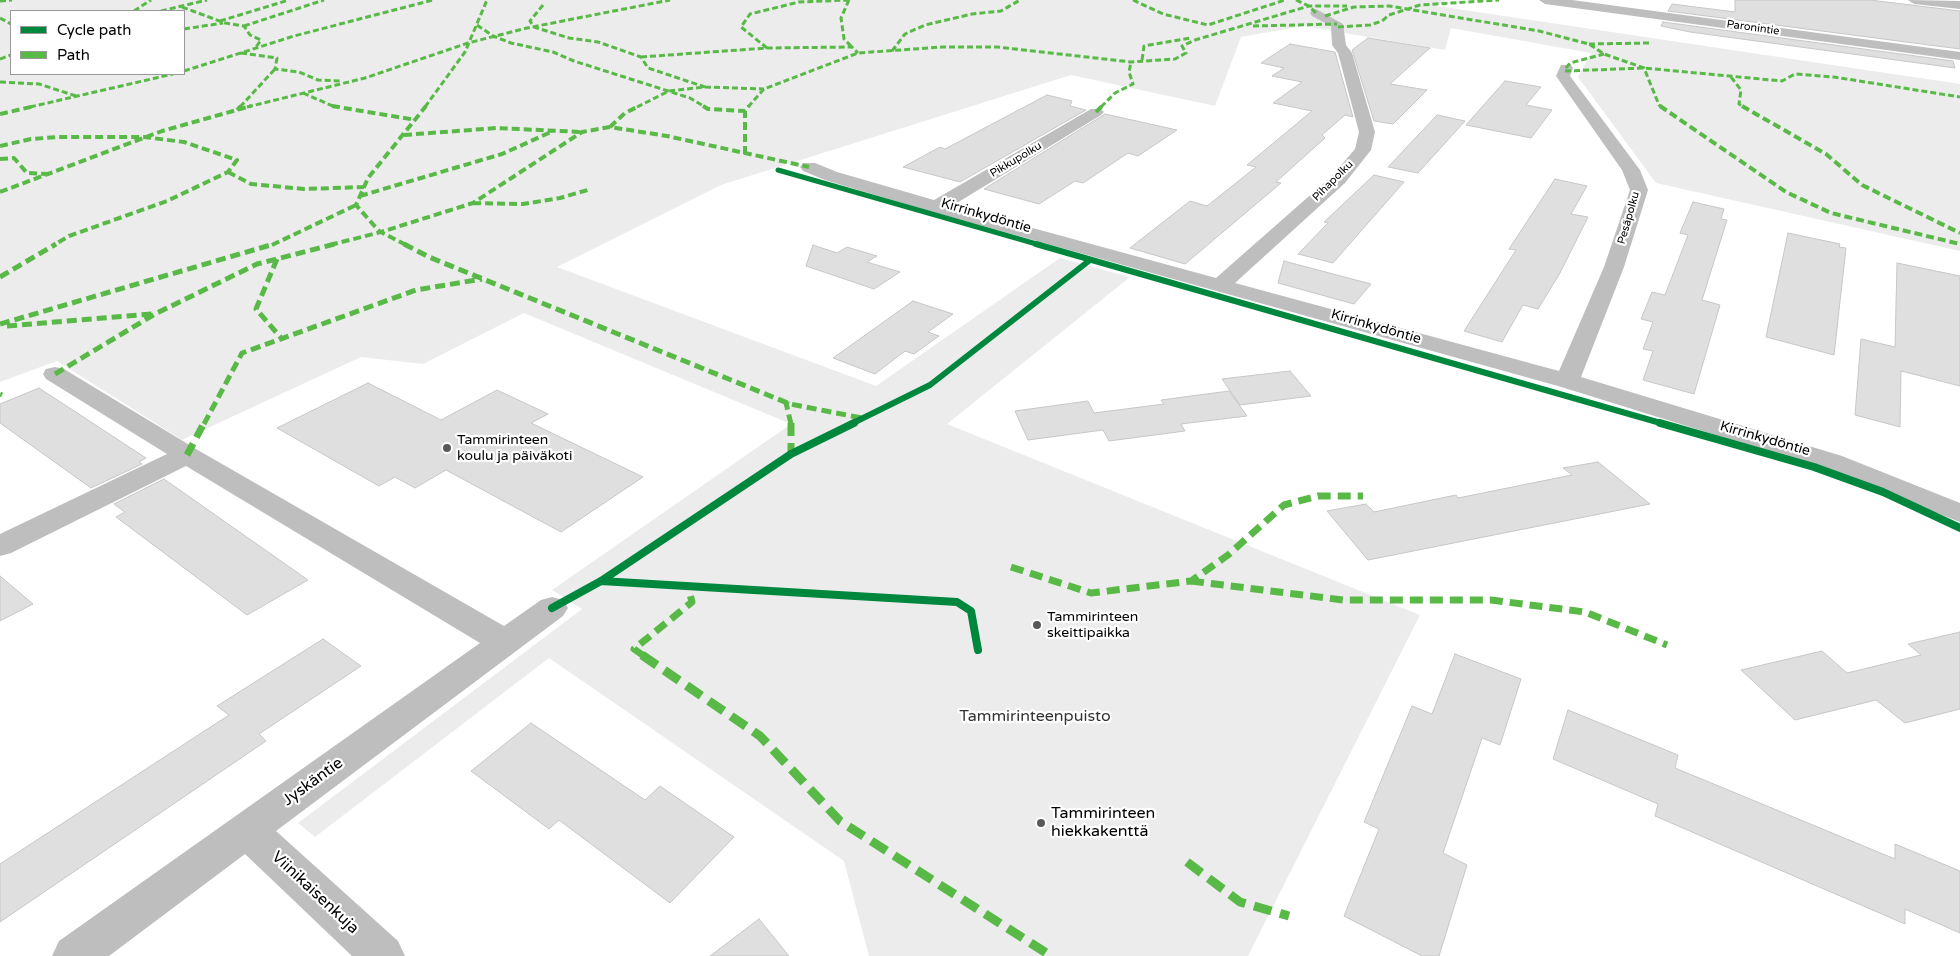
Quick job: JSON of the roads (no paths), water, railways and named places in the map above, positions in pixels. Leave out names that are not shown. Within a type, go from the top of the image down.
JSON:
[{"type":"street","name":"Paronintie","points":[[1545,0],[1960,56]]},
{"type":"street","points":[[1914,0],[1960,6]]},
{"type":"street","name":"Pihapolku","points":[[1220,285],[1338,179],[1363,150],[1367,132],[1345,52],[1339,45],[1337,24],[1316,12]]},
{"type":"street","name":"Pesäpolku","points":[[1566,68],[1563,76],[1630,170],[1639,190],[1614,267],[1567,382]]},
{"type":"street","name":"Pikkupolku","points":[[936,207],[1096,112]]},
{"type":"street","name":"Kirrinkydöntie","points":[[809,167],[831,176],[936,207],[1567,382],[1832,462],[1960,513]]},
{"type":"street","points":[[55,374],[187,455],[505,642]]},
{"type":"street","points":[[0,546],[187,455]]},
{"type":"street","name":"Jyskäntie","points":[[74,956],[552,608]]},
{"type":"street","name":"Viinikaisenkuja","points":[[247,830],[383,956]]},
{"type":"place","name":"Tammirinteen koulu ja päiväkoti","points":[[447,448]]},
{"type":"place","name":"Tammirinteen skeittipaikka","points":[[1037,625]]},
{"type":"place","name":"Tammirinteen hiekkakenttä","points":[[1041,823]]},
{"type":"park label","name":"Tammirinteenpuisto","points":[[1035,717]]}]
